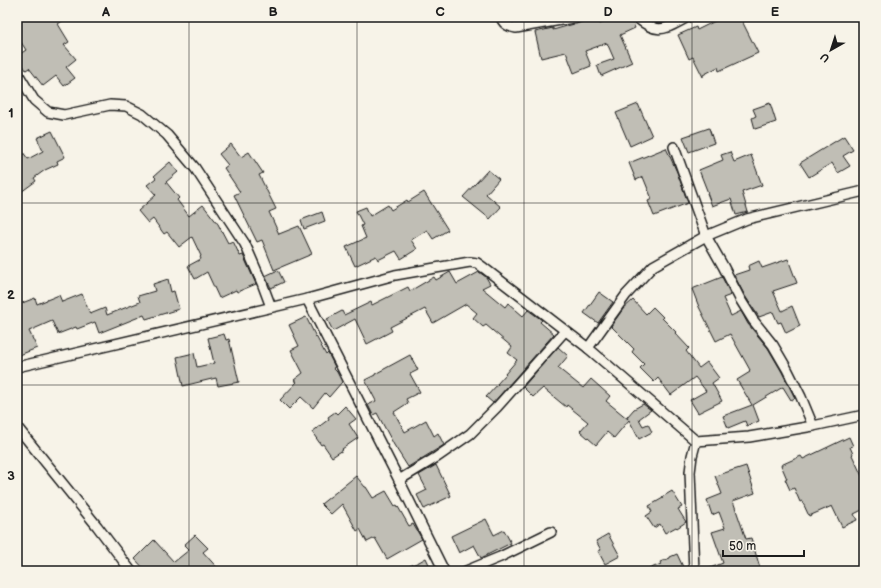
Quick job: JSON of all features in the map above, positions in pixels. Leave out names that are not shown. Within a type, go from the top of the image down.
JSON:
[{"type":"street","points":[[501,17],[508,26],[516,28],[578,17]]},
{"type":"street","points":[[636,17],[645,25],[663,29],[688,17]]},
{"type":"street","points":[[17,72],[34,100],[48,112],[64,115],[110,105],[126,106],[142,114],[167,135],[195,168],[245,244],[271,307]]},
{"type":"street","points":[[674,147],[706,236],[740,300],[753,320],[773,345],[784,363],[801,397],[813,426]]},
{"type":"street","points":[[588,348],[626,295],[653,266],[706,236],[747,218],[864,191]]},
{"type":"street","points":[[17,367],[307,299],[395,275],[470,262],[484,268],[588,348],[696,441],[749,437],[863,417]]},
{"type":"street","points":[[307,299],[444,571]]},
{"type":"street","points":[[399,480],[437,457],[470,434],[497,407],[565,331]]},
{"type":"street","points":[[17,427],[97,526],[131,571]]},
{"type":"street","points":[[694,571],[690,472],[696,441]]},
{"type":"street","points":[[466,571],[500,557],[551,532]]},
{"type":"building","points":[[17,17],[68,17],[58,24],[69,42],[64,45],[76,59],[66,67],[75,78],[64,86],[56,76],[43,86],[29,68],[26,70],[17,56],[26,50],[17,36]]},
{"type":"building","points":[[596,17],[600,24],[615,17],[630,17],[635,28],[620,35],[632,62],[601,76],[597,65],[614,59],[607,43],[585,51],[591,66],[574,73],[566,52],[541,58],[535,32],[553,28],[553,30]]},
{"type":"building","points":[[723,17],[740,17],[758,53],[719,71],[718,67],[703,75],[703,77],[693,57],[689,59],[678,35],[696,27],[697,30]]},
{"type":"building","points":[[770,103],[776,122],[755,129],[752,118],[756,116],[753,109]]},
{"type":"building","points":[[638,104],[652,136],[630,146],[616,113]]},
{"type":"building","points":[[709,128],[714,143],[689,152],[683,137]]},
{"type":"building","points":[[52,131],[65,157],[57,161],[58,164],[45,170],[34,178],[36,181],[17,195],[17,144],[28,159],[43,151],[37,138]]},
{"type":"building","points":[[844,136],[853,150],[843,156],[850,166],[838,173],[832,163],[809,177],[800,163]]},
{"type":"building","points":[[231,144],[241,157],[249,152],[263,173],[259,175],[276,209],[269,212],[279,234],[299,226],[312,254],[274,270],[262,240],[257,242],[234,195],[240,192],[224,168],[228,165],[219,154]]},
{"type":"building","points":[[666,148],[677,172],[688,203],[654,216],[648,201],[652,199],[643,177],[636,180],[629,163]]},
{"type":"building","points":[[730,152],[734,162],[751,155],[762,185],[742,192],[748,212],[736,215],[731,199],[712,206],[699,170],[723,160],[721,155]]},
{"type":"building","points":[[170,162],[178,172],[166,182],[179,198],[177,200],[189,216],[203,205],[218,224],[228,243],[233,241],[240,256],[243,255],[256,284],[237,292],[236,290],[219,298],[207,272],[195,279],[188,266],[201,259],[192,237],[179,247],[167,232],[164,234],[153,219],[148,223],[138,211],[156,195],[147,185],[156,178],[154,176]]},
{"type":"building","points":[[488,170],[499,179],[486,194],[501,207],[490,219],[463,197]]},
{"type":"building","points":[[424,192],[448,230],[433,239],[427,230],[411,240],[417,249],[401,259],[396,251],[378,260],[376,256],[355,266],[346,247],[366,238],[361,226],[363,225],[356,211],[366,207],[370,216],[388,205],[391,210]]},
{"type":"building","points":[[322,212],[325,221],[304,229],[301,220]]},
{"type":"building","points":[[788,259],[797,283],[773,291],[782,311],[792,306],[800,326],[786,333],[781,322],[778,323],[773,312],[759,317],[745,296],[734,275],[749,270],[748,266],[759,261],[762,268]]},
{"type":"building","points":[[278,270],[284,282],[271,288],[265,276]]},
{"type":"building","points":[[450,272],[457,284],[479,272],[486,277],[490,284],[482,288],[505,307],[508,303],[523,316],[528,310],[542,320],[540,322],[554,334],[493,403],[486,397],[517,360],[508,353],[512,347],[486,325],[483,327],[473,318],[477,313],[466,304],[433,323],[425,309],[390,327],[392,331],[367,344],[355,319],[333,331],[327,319],[342,311],[344,315],[371,302],[372,305],[408,287],[410,291],[434,277],[436,280]]},
{"type":"building","points":[[722,277],[731,295],[723,298],[731,316],[741,311],[748,324],[768,348],[795,398],[791,400],[783,387],[753,405],[759,421],[747,426],[745,421],[728,428],[723,416],[752,405],[737,380],[750,372],[750,370],[730,334],[716,341],[692,289]]},
{"type":"building","points":[[168,279],[171,292],[174,291],[179,309],[146,319],[144,315],[99,333],[95,322],[58,334],[52,321],[29,331],[37,348],[17,356],[17,305],[35,298],[37,304],[59,295],[62,302],[82,294],[90,314],[105,308],[107,315],[140,302],[138,296],[155,291],[153,284]]},
{"type":"building","points":[[599,292],[613,302],[598,323],[584,313]]},
{"type":"building","points":[[633,300],[646,314],[653,307],[663,317],[662,318],[689,348],[686,351],[699,368],[707,362],[719,378],[712,383],[722,401],[698,413],[690,400],[706,391],[695,377],[671,395],[658,378],[654,382],[640,368],[644,364],[632,352],[634,349],[611,326],[623,309]]},
{"type":"building","points":[[306,317],[326,355],[328,353],[335,367],[333,368],[337,372],[342,382],[329,397],[325,393],[313,408],[301,397],[289,409],[280,400],[297,382],[294,380],[303,373],[291,350],[299,346],[289,325]]},
{"type":"building","points":[[224,334],[226,340],[229,339],[239,382],[218,386],[216,378],[183,386],[177,357],[194,353],[197,367],[214,363],[208,338]]},
{"type":"building","points":[[558,347],[568,356],[558,368],[583,388],[591,379],[610,396],[606,401],[628,419],[627,417],[634,409],[643,404],[651,410],[639,419],[643,426],[648,424],[652,432],[639,439],[629,420],[614,438],[607,432],[596,445],[580,431],[588,422],[567,405],[566,407],[543,388],[533,397],[523,387]]},
{"type":"building","points":[[410,355],[418,370],[410,374],[420,392],[406,399],[408,403],[394,412],[405,432],[426,420],[434,436],[438,433],[444,445],[408,467],[377,413],[373,415],[368,405],[376,401],[365,380]]},
{"type":"building","points":[[345,406],[356,419],[349,424],[358,438],[332,457],[312,432],[329,419],[328,417],[335,412],[337,414]]},
{"type":"building","points":[[849,437],[853,446],[850,447],[853,454],[852,455],[862,476],[864,475],[864,509],[854,514],[857,520],[842,527],[832,506],[809,516],[802,501],[800,502],[794,488],[790,490],[781,465],[801,456],[803,459]]},
{"type":"building","points":[[436,465],[451,496],[424,509],[417,495],[427,490],[419,475]]},
{"type":"building","points":[[746,466],[755,493],[733,501],[746,539],[751,538],[761,571],[705,571],[723,563],[712,532],[725,528],[719,512],[712,515],[707,500],[722,494],[715,476]]},
{"type":"building","points":[[356,476],[373,498],[386,491],[395,506],[397,505],[409,526],[413,524],[422,539],[387,559],[375,538],[367,542],[360,529],[357,531],[342,504],[331,514],[321,504]]},
{"type":"building","points":[[672,491],[682,507],[678,509],[686,522],[665,533],[660,524],[654,528],[646,516],[652,512],[649,506]]},
{"type":"building","points":[[486,519],[494,535],[504,530],[511,543],[481,558],[474,545],[459,553],[451,536]]},
{"type":"building","points":[[608,534],[620,556],[605,564],[598,551],[601,550],[596,541]]},
{"type":"building","points":[[195,535],[208,548],[203,552],[220,571],[146,571],[135,559],[154,540],[174,562],[189,550],[184,545]]},
{"type":"building","points":[[677,554],[684,569],[679,571],[644,571],[661,564],[660,562]]},
{"type":"building","points":[[426,558],[432,571],[398,571],[419,562]]}]
